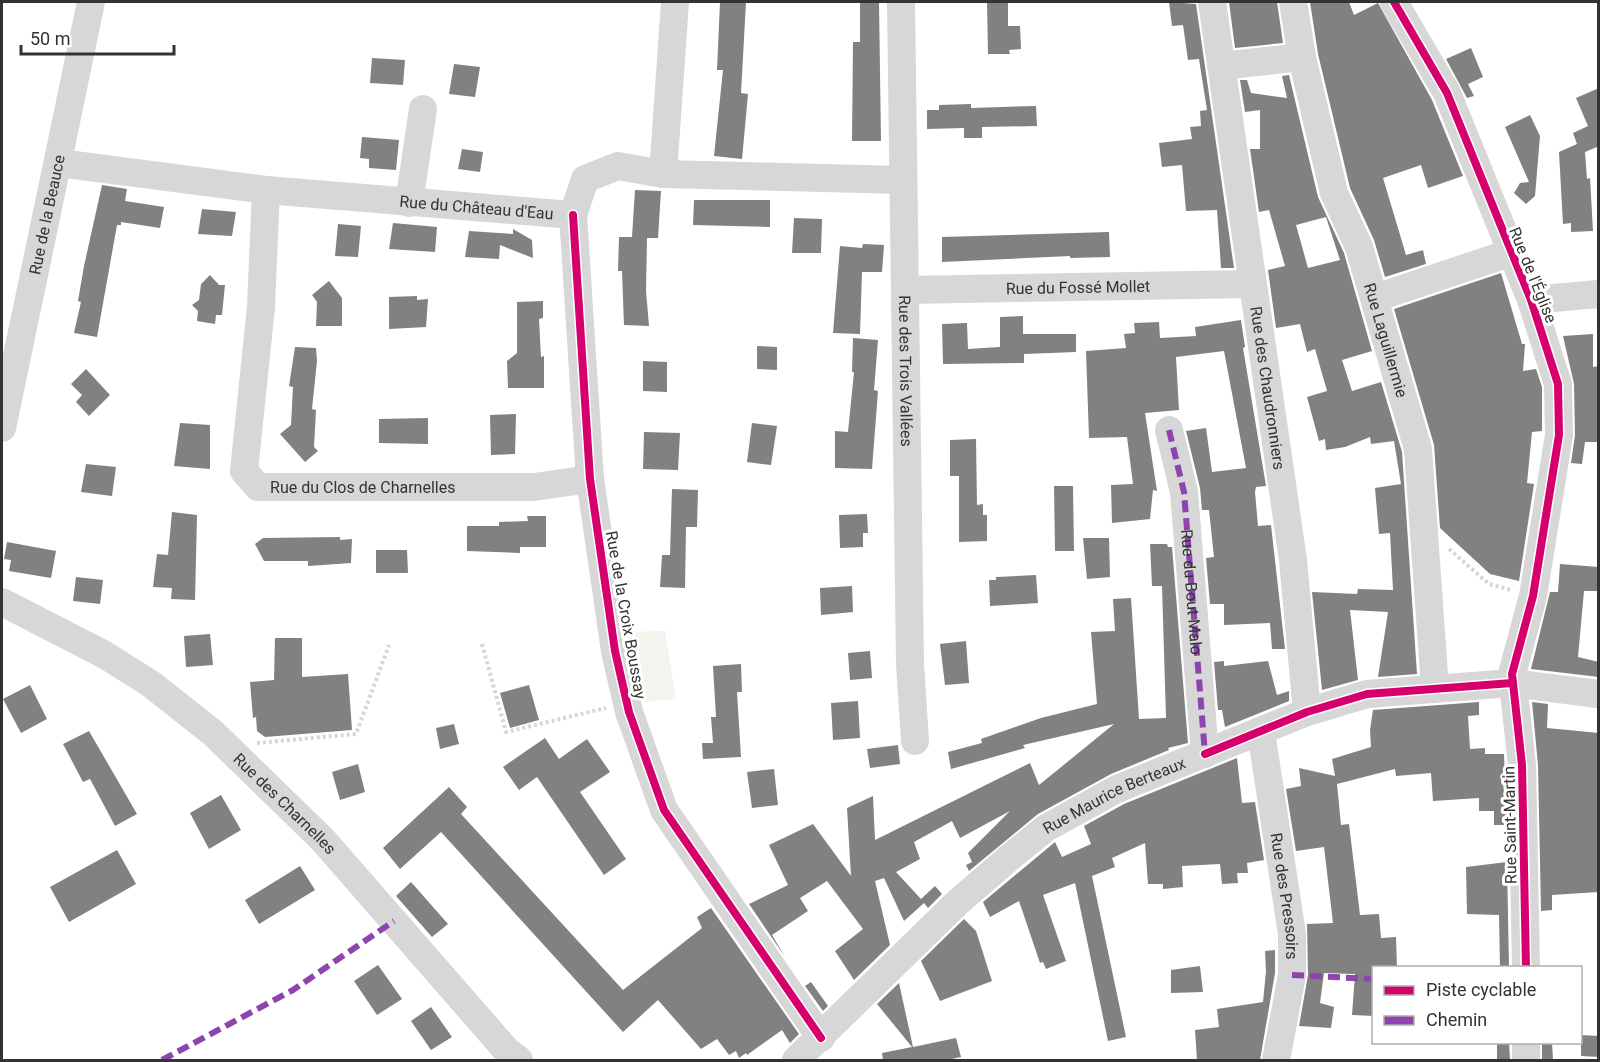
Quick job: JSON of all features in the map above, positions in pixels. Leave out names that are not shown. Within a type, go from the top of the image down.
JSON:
[{"type":"street","name":"Rue de la Beauce","points":[[2,428],[59,164],[91,2]]},
{"type":"street","points":[[663,174],[675,2]]},
{"type":"street","name":"Rue des Trois Vallées","points":[[902,2],[910,664],[915,741]]},
{"type":"street","name":"Rue des Chaudronniers","points":[[1212,2],[1251,284],[1293,560],[1307,712]]},
{"type":"street","name":"Rue Laguillermie","points":[[1293,2],[1302,57],[1334,193],[1359,247],[1419,449],[1435,688]]},
{"type":"street","name":"Rue de l'Église","points":[[1394,2],[1448,93],[1510,253],[1531,300],[1558,384],[1559,435],[1533,596],[1512,683]]},
{"type":"street","points":[[1221,66],[1302,57]]},
{"type":"street","points":[[409,203],[423,109]]},
{"type":"street","name":"Rue du Château d'Eau","points":[[59,164],[267,190],[573,215],[585,179],[618,166],[663,174],[903,180]]},
{"type":"street","name":"Rue du Clos de Charnelles","points":[[267,190],[261,307],[244,471],[258,487],[534,487],[590,479]]},
{"type":"street","name":"Rue de la Croix Boussay","points":[[573,215],[590,479],[615,651],[629,712],[664,810],[821,1038]]},
{"type":"street","points":[[1375,298],[1510,253]]},
{"type":"street","name":"Rue du Fossé Mollet","points":[[906,290],[1251,284]]},
{"type":"street","points":[[1531,300],[1596,285]]},
{"type":"street","name":"Rue du Bout Malo","points":[[1168,430],[1184,492],[1205,754]]},
{"type":"street","name":"Rue des Charnelles","points":[[2,602],[77,639],[151,684],[238,756],[323,840],[507,1051],[519,1060]]},
{"type":"street","name":"Rue Maurice Berteaux","points":[[796,1060],[958,902],[1046,828],[1117,789],[1307,712],[1367,694],[1512,683],[1599,694]]},
{"type":"street","name":"Rue Saint-Martin","points":[[1512,683],[1522,765],[1526,966]]},
{"type":"street","name":"Rue des Pressoirs","points":[[1261,732],[1292,934],[1292,975],[1276,1060]]},
{"type":"street","points":[[1526,1044],[1526,1060]]},
{"type":"path","points":[[1425,525],[1477,576],[1489,584]]},
{"type":"path","points":[[482,644],[506,732],[609,708],[624,689]]},
{"type":"path","points":[[238,756],[251,743],[356,734],[389,645]]},
{"type":"shaded area","points":[[665,631],[676,699],[640,702],[627,632]]},
{"type":"building","points":[[720,2],[746,2],[741,93],[748,94],[742,159],[714,156],[723,70],[717,70]]},
{"type":"building","points":[[860,2],[879,2],[881,141],[852,141],[853,42],[860,42]]},
{"type":"building","points":[[987,2],[1008,2],[1008,26],[1020,26],[1021,49],[1009,50],[1010,54],[988,54]]},
{"type":"building","points":[[1169,2],[1196,4],[1234,268],[1221,268],[1217,210],[1186,211],[1182,165],[1162,167],[1159,143],[1192,139],[1190,127],[1201,126],[1200,111],[1207,110],[1199,59],[1188,60],[1183,25],[1172,26]]},
{"type":"building","points":[[1229,2],[1277,2],[1283,43],[1235,48]]},
{"type":"building","points":[[1310,2],[1349,2],[1354,15],[1378,3],[1432,100],[1463,176],[1428,188],[1421,165],[1383,178],[1406,255],[1423,250],[1426,264],[1385,277],[1374,240],[1350,188],[1318,54]]},
{"type":"building","points":[[1471,48],[1483,77],[1468,84],[1474,96],[1467,98],[1446,59]]},
{"type":"building","points":[[372,58],[405,60],[403,85],[370,83]]},
{"type":"building","points":[[454,64],[480,67],[475,97],[449,94]]},
{"type":"building","points":[[1289,75],[1318,197],[1344,253],[1372,351],[1342,360],[1352,391],[1381,382],[1402,452],[1417,674],[1378,677],[1388,612],[1350,610],[1358,680],[1322,690],[1312,592],[1357,594],[1358,589],[1393,590],[1390,533],[1379,534],[1375,488],[1401,484],[1394,441],[1371,444],[1370,437],[1345,447],[1326,450],[1325,439],[1319,441],[1307,397],[1327,391],[1315,349],[1307,352],[1300,324],[1276,328],[1268,270],[1285,266],[1269,210],[1259,212],[1250,149],[1260,149],[1260,110],[1245,112],[1240,80],[1247,80],[1251,93],[1287,98],[1282,76]],"holes":[[[1326,217],[1340,260],[1308,268],[1296,225]]]},
{"type":"building","points":[[1599,88],[1599,150],[1597,147],[1585,152],[1587,179],[1590,178],[1593,231],[1571,232],[1571,223],[1563,224],[1559,152],[1577,144],[1573,133],[1588,126],[1576,98]]},
{"type":"building","points":[[971,104],[971,108],[1036,106],[1037,126],[982,127],[982,138],[964,138],[964,128],[927,129],[927,110],[939,110],[939,105]]},
{"type":"building","points":[[1530,115],[1540,136],[1535,196],[1526,204],[1514,193],[1520,183],[1529,182],[1505,127]]},
{"type":"building","points":[[362,137],[399,140],[396,170],[369,168],[369,159],[360,158]]},
{"type":"building","points":[[462,149],[483,152],[480,172],[458,169]]},
{"type":"building","points":[[102,185],[127,189],[125,201],[164,207],[160,228],[121,222],[121,225],[117,225],[97,337],[74,333],[81,302],[78,301],[84,266]]},
{"type":"building","points":[[635,190],[661,191],[658,238],[647,238],[646,291],[649,326],[624,325],[622,271],[618,271],[619,237],[632,237]]},
{"type":"building","points":[[694,200],[770,200],[770,227],[693,225]]},
{"type":"building","points":[[202,209],[236,212],[232,236],[198,234]]},
{"type":"building","points":[[794,218],[822,219],[821,253],[792,253]]},
{"type":"building","points":[[393,223],[437,227],[435,252],[389,249]]},
{"type":"building","points":[[338,224],[361,226],[358,257],[335,256]]},
{"type":"building","points":[[513,229],[532,240],[533,258],[500,245],[499,259],[465,257],[469,231],[513,234]]},
{"type":"building","points":[[1109,232],[1110,257],[1070,258],[1070,256],[942,262],[942,237]]},
{"type":"building","points":[[863,244],[884,245],[882,272],[862,272],[860,334],[833,333],[840,246],[862,248]]},
{"type":"building","points":[[1501,273],[1522,344],[1525,344],[1523,371],[1536,369],[1542,387],[1542,431],[1532,432],[1527,483],[1534,484],[1519,581],[1490,574],[1440,528],[1434,445],[1394,309]]},
{"type":"building","points":[[210,275],[219,285],[225,285],[222,315],[216,315],[215,324],[197,321],[198,311],[192,305],[199,300],[201,284]]},
{"type":"building","points":[[329,281],[342,298],[342,326],[316,326],[317,302],[312,295]]},
{"type":"building","points":[[417,296],[417,300],[428,299],[426,327],[389,329],[389,297]]},
{"type":"building","points":[[543,301],[543,318],[539,319],[541,357],[544,356],[544,388],[508,388],[507,361],[517,353],[517,302]]},
{"type":"building","points":[[1023,316],[1023,334],[1076,334],[1076,352],[1024,354],[1024,363],[943,364],[942,324],[967,323],[968,349],[1000,347],[1000,317]]},
{"type":"building","points":[[1241,320],[1245,347],[1243,348],[1266,486],[1256,487],[1255,492],[1258,526],[1271,525],[1285,649],[1272,649],[1270,623],[1224,625],[1224,604],[1210,604],[1206,558],[1214,557],[1209,510],[1202,510],[1200,488],[1186,431],[1206,428],[1212,472],[1246,468],[1224,351],[1176,357],[1179,410],[1145,413],[1157,491],[1153,490],[1150,519],[1112,523],[1111,485],[1133,484],[1127,437],[1089,438],[1086,351],[1126,348],[1124,334],[1135,333],[1134,323],[1159,322],[1160,338],[1196,336],[1195,327]]},
{"type":"building","points":[[1593,334],[1593,367],[1599,366],[1599,442],[1585,442],[1582,464],[1571,463],[1575,435],[1574,384],[1563,336]]},
{"type":"building","points":[[853,338],[878,340],[874,390],[878,391],[872,469],[835,468],[835,431],[848,432],[854,372],[852,372]]},
{"type":"building","points":[[757,346],[777,347],[777,370],[757,369]]},
{"type":"building","points":[[295,347],[316,348],[317,361],[312,409],[316,410],[314,447],[318,451],[305,462],[280,434],[291,425],[293,387],[289,386]]},
{"type":"building","points":[[643,361],[667,362],[667,392],[643,391]]},
{"type":"building","points":[[86,369],[110,395],[89,416],[76,402],[82,395],[71,384]]},
{"type":"building","points":[[516,414],[515,454],[491,455],[490,415]]},
{"type":"building","points":[[428,418],[428,444],[379,443],[379,419]]},
{"type":"building","points":[[180,423],[210,425],[210,469],[174,466]]},
{"type":"building","points":[[752,423],[777,426],[771,465],[747,462]]},
{"type":"building","points":[[644,432],[680,433],[678,470],[643,469]]},
{"type":"building","points":[[976,439],[977,505],[983,504],[983,515],[987,515],[987,541],[959,542],[959,476],[950,476],[950,440]]},
{"type":"building","points":[[86,464],[116,467],[112,496],[81,492]]},
{"type":"building","points":[[1054,486],[1073,486],[1074,551],[1055,551]]},
{"type":"building","points":[[672,489],[698,490],[697,527],[686,527],[685,588],[660,587],[662,555],[670,555]]},
{"type":"building","points":[[172,512],[197,515],[195,600],[171,599],[172,588],[153,587],[157,554],[168,555]]},
{"type":"building","points":[[867,514],[868,533],[863,533],[863,547],[840,548],[839,515]]},
{"type":"building","points":[[527,516],[546,516],[546,547],[520,547],[520,553],[467,551],[467,526],[499,526],[499,522],[528,521]]},
{"type":"building","points":[[340,537],[340,540],[352,539],[351,563],[308,566],[308,561],[264,561],[255,544],[263,538]]},
{"type":"building","points":[[1083,538],[1109,538],[1110,577],[1087,579]]},
{"type":"building","points":[[7,542],[56,551],[51,578],[9,571],[11,560],[4,559]]},
{"type":"building","points":[[1150,544],[1167,544],[1168,547],[1172,547],[1188,743],[1168,748],[1169,750],[1111,774],[1038,814],[969,871],[966,865],[972,862],[968,853],[1010,811],[960,838],[952,821],[914,842],[920,859],[896,872],[921,899],[935,886],[942,894],[928,908],[924,903],[904,921],[884,878],[875,881],[890,945],[854,980],[835,951],[863,929],[827,881],[800,898],[808,911],[772,935],[785,957],[749,904],[788,885],[769,845],[813,824],[851,876],[847,808],[873,796],[875,840],[1030,763],[1039,785],[1114,724],[1023,745],[1025,748],[951,769],[948,752],[982,743],[981,739],[1041,718],[1097,704],[1091,632],[1115,631],[1113,599],[1131,598],[1139,719],[1166,718],[1162,586],[1152,586]]},
{"type":"building","points":[[376,550],[407,550],[408,573],[376,573]]},
{"type":"building","points":[[1560,564],[1599,567],[1599,591],[1584,591],[1578,657],[1599,662],[1599,677],[1531,669],[1550,592],[1558,592]]},
{"type":"building","points":[[1036,575],[1038,603],[990,606],[989,580],[996,580],[996,577]]},
{"type":"building","points":[[76,577],[103,580],[100,604],[73,601]]},
{"type":"building","points":[[852,586],[853,612],[821,615],[820,588]]},
{"type":"building","points":[[210,634],[213,665],[186,667],[184,636]]},
{"type":"building","points":[[275,638],[302,638],[302,677],[348,674],[352,730],[265,737],[257,731],[256,717],[253,718],[250,682],[274,680]]},
{"type":"building","points":[[966,641],[969,683],[945,685],[940,644]]},
{"type":"building","points":[[870,651],[872,678],[850,680],[848,653]]},
{"type":"building","points":[[1224,661],[1224,666],[1268,661],[1277,695],[1289,691],[1289,701],[1225,727],[1222,710],[1218,710],[1214,662]]},
{"type":"building","points":[[741,664],[742,692],[737,692],[741,757],[703,759],[702,743],[713,743],[711,717],[716,717],[713,666]]},
{"type":"building","points":[[30,685],[47,719],[21,733],[3,699]]},
{"type":"building","points":[[529,685],[539,720],[510,728],[500,693]]},
{"type":"building","points":[[858,701],[860,738],[833,740],[831,703]]},
{"type":"building","points":[[1479,702],[1479,715],[1468,716],[1470,749],[1485,748],[1485,754],[1504,754],[1507,825],[1494,825],[1494,811],[1479,811],[1479,798],[1433,801],[1431,773],[1396,776],[1395,769],[1337,784],[1341,825],[1349,824],[1360,915],[1379,914],[1381,938],[1396,937],[1397,966],[1372,966],[1372,1016],[1352,1015],[1355,974],[1324,973],[1320,1003],[1334,1007],[1331,1028],[1299,1026],[1308,975],[1307,924],[1333,923],[1324,847],[1296,851],[1286,789],[1301,786],[1299,768],[1335,776],[1332,759],[1371,747],[1370,730],[1373,710]]},
{"type":"building","points":[[1532,702],[1548,704],[1547,728],[1599,733],[1599,892],[1552,895],[1552,910],[1541,911],[1538,765]]},
{"type":"building","points":[[454,724],[459,744],[440,749],[436,728]]},
{"type":"building","points":[[89,731],[137,814],[115,826],[90,779],[83,782],[63,744]]},
{"type":"building","points":[[545,738],[559,759],[587,739],[610,772],[580,792],[626,859],[604,875],[537,777],[519,790],[503,767]]},
{"type":"building","points":[[898,745],[900,764],[870,768],[867,749]]},
{"type":"building","points":[[1237,758],[1242,803],[1255,802],[1264,860],[1247,863],[1248,873],[1237,873],[1238,883],[1222,884],[1220,864],[1182,866],[1183,887],[1163,889],[1163,884],[1148,884],[1145,843],[1112,858],[1115,867],[1092,876],[1126,1037],[1108,1041],[1075,883],[1043,895],[1066,961],[1046,969],[1043,962],[1040,963],[1019,901],[990,917],[983,902],[1055,842],[1062,857],[1091,844],[1084,826],[1124,804]]},
{"type":"building","points":[[358,764],[365,792],[340,800],[332,772]]},
{"type":"building","points":[[774,769],[778,805],[752,808],[747,772]]},
{"type":"building","points":[[449,787],[467,807],[461,814],[623,990],[702,928],[697,917],[711,908],[799,1034],[790,1043],[782,1030],[747,1055],[746,1053],[739,1058],[736,1051],[729,1055],[717,1039],[701,1049],[658,1000],[623,1032],[441,832],[400,869],[383,848]]},
{"type":"building","points":[[221,795],[241,830],[209,849],[190,813]]},
{"type":"building","points":[[117,850],[136,884],[69,922],[50,887]]},
{"type":"building","points":[[1507,862],[1509,966],[1500,966],[1499,915],[1467,914],[1466,867]]},
{"type":"building","points":[[300,866],[315,890],[259,924],[245,900]]},
{"type":"building","points":[[411,882],[448,924],[432,937],[396,896]]},
{"type":"building","points":[[964,919],[976,931],[992,981],[940,1001],[921,961]]},
{"type":"building","points":[[1275,950],[1275,973],[1260,1060],[1197,1060],[1195,1030],[1219,1027],[1217,1009],[1263,1002],[1265,951]]},
{"type":"building","points":[[378,965],[402,999],[377,1015],[354,981]]},
{"type":"building","points":[[1200,966],[1203,992],[1171,993],[1171,970]]},
{"type":"building","points":[[811,982],[828,1006],[823,1011],[805,986]]},
{"type":"building","points":[[899,983],[913,1047],[956,1038],[961,1057],[947,1060],[883,1060],[882,1053],[912,1047],[877,1004]]},
{"type":"building","points":[[431,1007],[452,1037],[431,1050],[411,1021]]},
{"type":"building","points":[[1582,1035],[1599,1036],[1599,1057],[1581,1056]]},
{"type":"building","points":[[1497,1044],[1509,1044],[1510,1060],[1497,1060]]},
{"type":"building","points":[[1542,1044],[1552,1044],[1553,1060],[1542,1060]]},
{"type":"marked path","points":[[1169,430],[1184,492],[1205,754]]},
{"type":"marked path","points":[[162,1060],[293,990],[394,921]]},
{"type":"marked path","points":[[1292,975],[1372,979]]},
{"type":"cycle path","points":[[1394,2],[1447,93],[1531,300],[1558,384],[1559,435],[1533,596],[1512,674],[1522,765],[1526,966]]},
{"type":"cycle path","points":[[573,215],[590,479],[615,651],[629,712],[664,810],[821,1038]]},
{"type":"cycle path","points":[[1205,754],[1307,712],[1367,694],[1512,683]]}]
